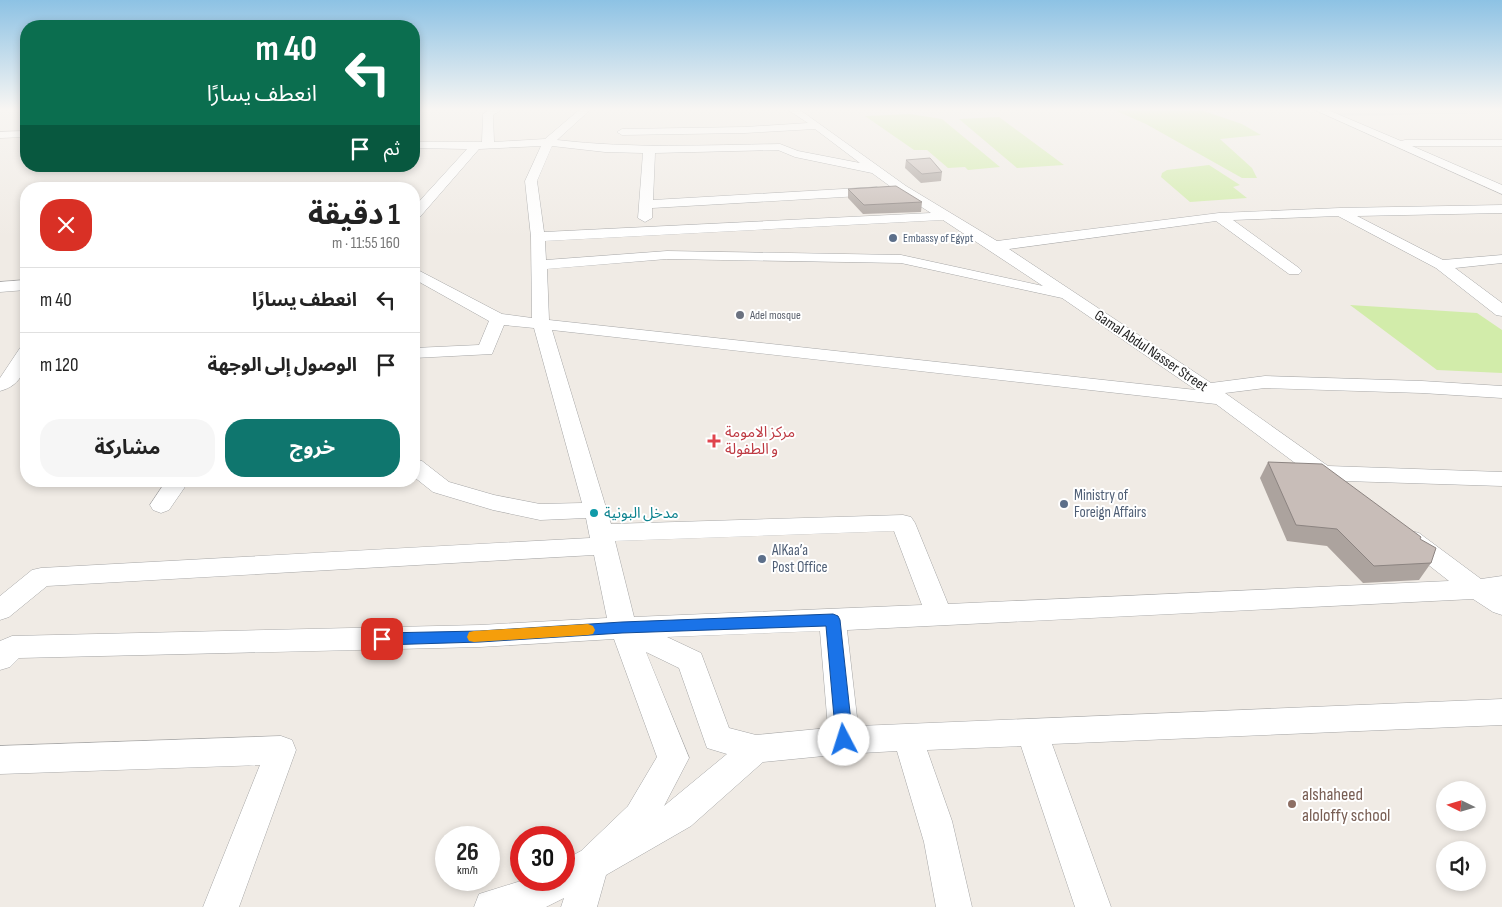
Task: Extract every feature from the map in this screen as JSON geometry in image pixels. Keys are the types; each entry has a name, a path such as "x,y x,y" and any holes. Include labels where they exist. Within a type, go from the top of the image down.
{"street":[{"path":"420,209 476,152"},
{"path":"543,152 531,181 538,237 541,323 600,530 622,628 673,758 640,817 575,872"},
{"path":"644,231 649,152"},
{"path":"794,152 804,156 877,170"},
{"name":"Gamal Abdul Nasser Street","path":"853,152 902,189 996,246 1215,394 1346,490"},
{"path":"1418,152 1502,190"},
{"path":"646,204 902,189"},
{"path":"996,246 1219,217 1340,212 1502,209"},
{"path":"1340,212 1441,265 1502,311"},
{"path":"538,237 944,216"},
{"path":"1219,217 1294,271"},
{"path":"539,265 667,256 901,259 1071,297"},
{"path":"1441,265 1502,259"},
{"path":"420,277 498,319 1215,394 1265,382 1422,386 1502,392"},
{"path":"0,287 20,285"},
{"path":"420,353 486,350 498,319"},
{"path":"0,385 8,381 20,362"},
{"path":"420,471 441,487 493,502 540,512 600,530"},
{"path":"1323,473 1502,480"},
{"path":"161,506 174,487"},
{"path":"0,610 41,577 600,530 903,523 939,615"},
{"path":"1400,531 1490,587 1502,604"},
{"path":"0,659 12,648 480,636 1490,587"},
{"path":"833,620 844,740"},
{"path":"622,628 691,662 718,738 756,749 844,740 1502,712"},
{"path":"1032,732 1094,907"},
{"path":"907,738 928,791 948,867 954,907"},
{"path":"575,873 679,815 756,749"},
{"path":"0,760 281,750 221,907"},
{"path":"575,889 579,907"},
{"path":"492,907 522,900 540,891"}],"green space":[{"path":"930,152 982,152 1000,167 968,170 965,167 948,168"},
{"path":"998,152 1047,152 1064,165 1017,168"},
{"path":"1196,152 1235,152 1252,168 1257,178 1242,178"},
{"path":"1209,165 1240,185 1233,187 1247,198 1190,202 1161,177 1162,173 1167,170"},
{"path":"1350,305 1477,313 1502,330 1502,373 1437,370"}],"building":[{"path":"930,158 942,172 922,174 906,160"},
{"path":"896,186 922,202 864,205 848,189"},
{"path":"1268,462 1322,464 1421,537 1420,539 1436,548 1431,563 1374,566 1337,529 1296,525"}],"slow traffic":[{"path":"474,637 588,630"}],"place":[{"name":"Embassy of Egypt","path":"893,238"},
{"name":"Adel mosque","path":"740,315"},
{"name":"مركز الامومة و الطفولة","path":"714,441"},
{"name":"Ministry of Foreign Affairs","path":"1064,504"},
{"name":"مدخل البونية","path":"594,513"},
{"name":"AlKaa’a Post Office","path":"762,559"},
{"name":"alshaheed aloloffy school","path":"1292,804"}],"route":[{"path":"382,639 833,620 844,740"}]}
